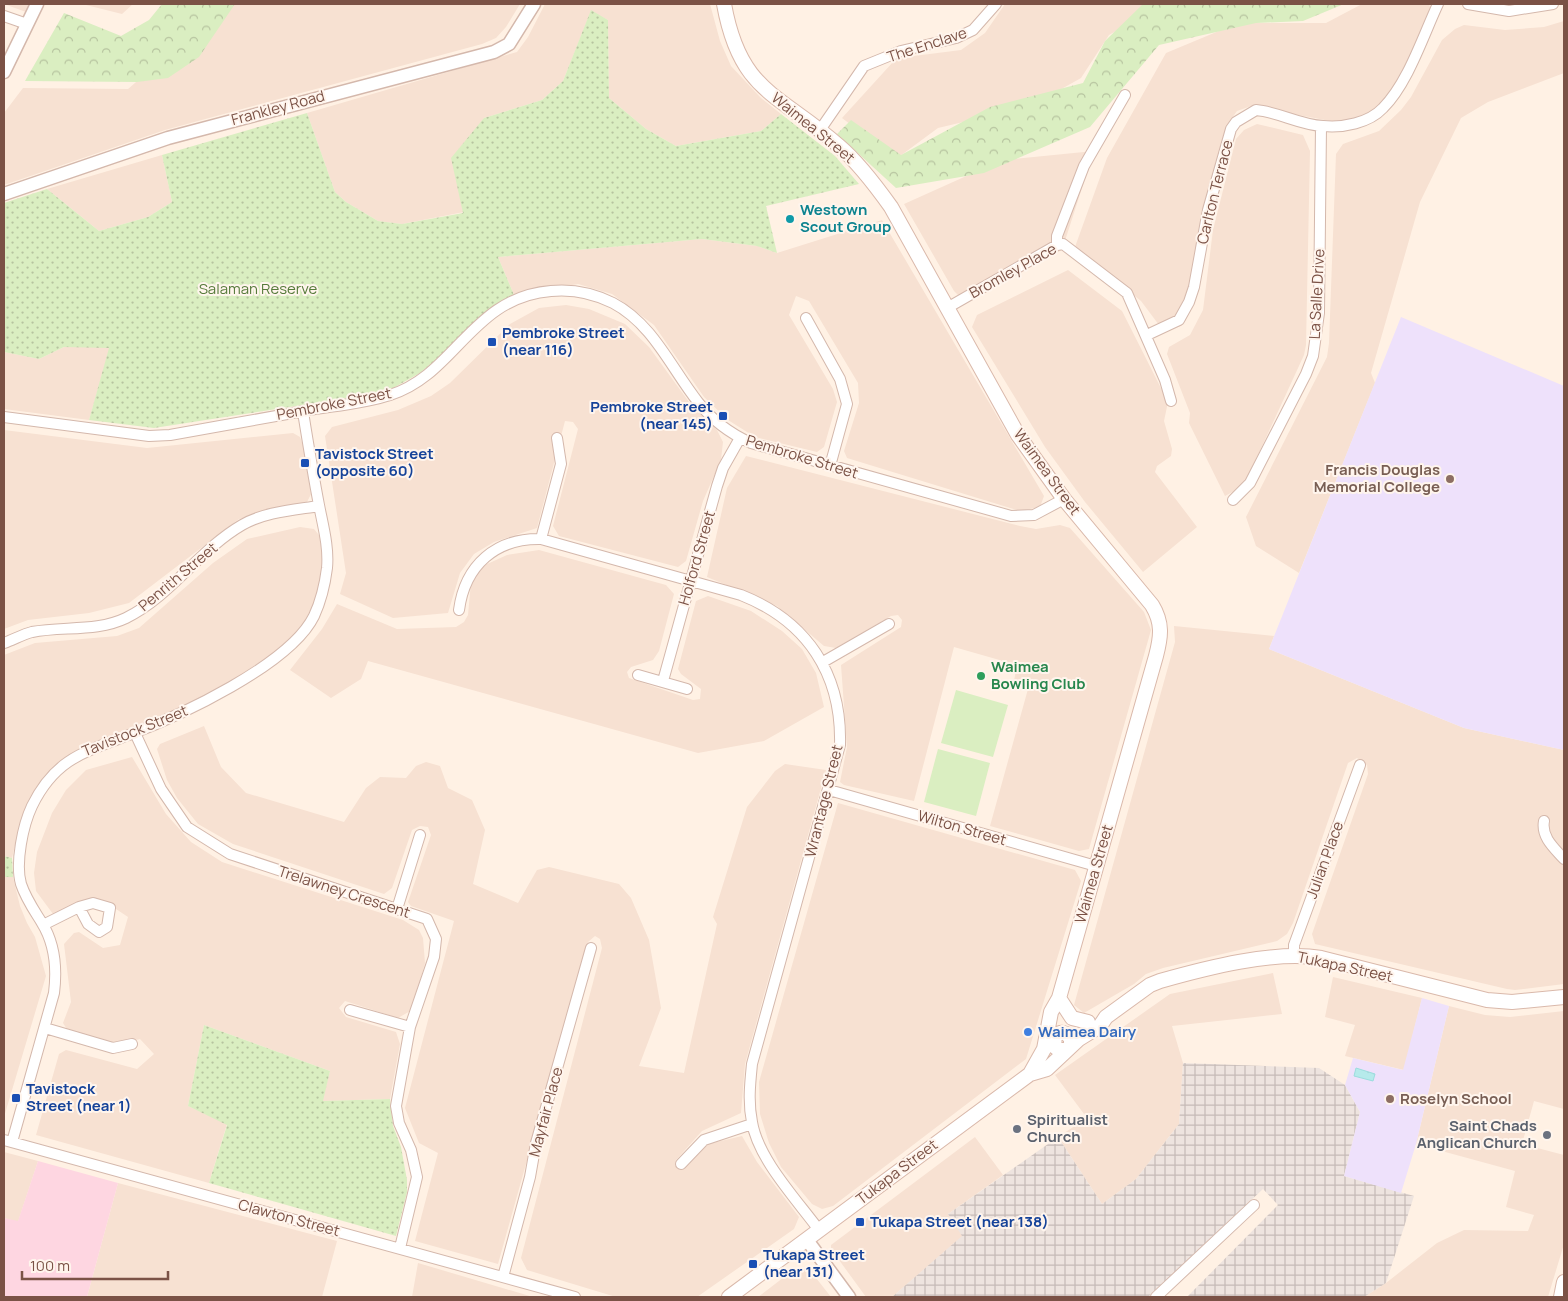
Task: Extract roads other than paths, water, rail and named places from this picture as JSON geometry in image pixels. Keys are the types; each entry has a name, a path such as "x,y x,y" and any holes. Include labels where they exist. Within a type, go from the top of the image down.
{"main road":[{"name":"Waimea Street","path":"724,4 734,45 756,81 840,147 878,188 1018,436 1064,499 1152,605 1160,623 1161,632 1156,656 1059,998 1058,1040"},
{"name":"Tukapa Street","path":"1058,1040 1100,1026 1106,1017 1150,985 1160,980 1264,958 1294,955 1321,958 1487,1000 1512,1002 1564,996"},
{"path":"1059,998 1072,1018 1088,1022"},
{"name":"Tukapa Street","path":"729,1297 1030,1074 1047,1069 1058,1040 1088,1022 1106,1017"},
{"path":"1030,1074 1058,1040"},
{"path":"1561,1297 1564,1282"}],"street":[{"path":"4,72 37,4"},
{"name":"Frankley Road","path":"4,194 168,138 494,52 509,44 519,32 534,4"},
{"name":"The Enclave","path":"820,130 864,66 901,51 956,38 973,30 996,4"},
{"name":"Carlton Terrace","path":"1147,336 1179,320 1189,302 1194,287 1208,210 1231,129 1236,122 1256,110 1321,126 1341,127 1357,122 1382,109 1401,83 1438,4"},
{"path":"1468,4 1509,11 1553,4"},
{"path":"4,16 27,24"},
{"path":"1057,245 1057,236 1084,166 1125,95"},
{"name":"La Salle Drive","path":"1233,500 1250,483 1306,374 1313,356 1319,313 1321,126"},
{"name":"Bromley Place","path":"947,308 1057,245 1063,244 1070,247 1127,293 1165,380 1171,402"},
{"name":"Pembroke Street","path":"4,417 149,436 303,412 391,395 409,387 424,377 490,313 509,301 526,295 563,290 596,296 627,312 652,336 699,404 713,418 740,438 830,466 1011,516 1034,515 1064,499"},
{"path":"806,318 840,379 848,404 830,466"},
{"name":"Tavistock Street","path":"8,1141 45,1028 56,975 53,952 43,925 29,904 20,882 18,865 32,808 44,786 57,770 77,755 136,733 190,710 217,696 282,652 299,636 314,617 322,595 327,567 326,543 303,412"},
{"path":"541,539 561,464 557,438"},
{"name":"Holford Street","path":"663,681 724,468 740,438"},
{"name":"Penrith Street","path":"4,644 30,633 102,625 125,618 145,607 211,548 242,524 267,516 319,506"},
{"name":"Wrantage Street","path":"459,610 467,578 485,557 507,543 541,539 741,595 774,611 801,633 823,662 836,700 840,745 752,1064 749,1094 752,1124 763,1154 819,1230"},
{"path":"823,662 889,624"},
{"path":"638,675 687,689"},
{"name":"Trelawney Crescent","path":"136,733 161,789 187,827 230,854 427,919 436,939 434,957 410,1027 396,1106 399,1123 411,1150 417,1177 400,1248"},
{"name":"Julian Place","path":"1294,955 1294,945 1360,765"},
{"name":"Wilton Street","path":"829,790 1096,866"},
{"path":"1544,821 1543,828 1546,837 1564,859"},
{"path":"397,909 420,835"},
{"path":"43,925 80,907"},
{"name":"Mayfair Place","path":"503,1277 530,1177 536,1143 591,948"},
{"path":"350,1010 410,1027"},
{"path":"45,1028 113,1048 132,1044"},
{"path":"681,1164 704,1140 752,1124"},
{"name":"Clawton Street","path":"8,1141 575,1297"},
{"path":"1156,1297 1254,1205"},
{"path":"807,1240 849,1297"}],"water":[{"path":"1356,1068 1375,1074 1373,1081 1354,1076"}],"place":[{"name":"Westown Scout Group","path":"790,219"},
{"name":"Pembroke Street (near 116)","path":"492,342"},
{"name":"Pembroke Street (near 145)","path":"723,416"},
{"name":"Tavistock Street (opposite 60)","path":"305,463"},
{"name":"Francis Douglas Memorial College","path":"1450,479"},
{"name":"Waimea Bowling Club","path":"981,676"},
{"name":"Waimea Dairy","path":"1028,1032"},
{"name":"Tavistock Street (near 1)","path":"16,1098"},
{"name":"Roselyn School","path":"1390,1099"},
{"name":"Spiritualist Church","path":"1017,1129"},
{"name":"Saint Chads Anglican Church","path":"1547,1135"},
{"name":"Tukapa Street (near 138)","path":"860,1222"},
{"name":"Tukapa Street (near 131)","path":"753,1264"}],"park label":[{"name":"Salaman Reserve","path":"258,289"}]}
